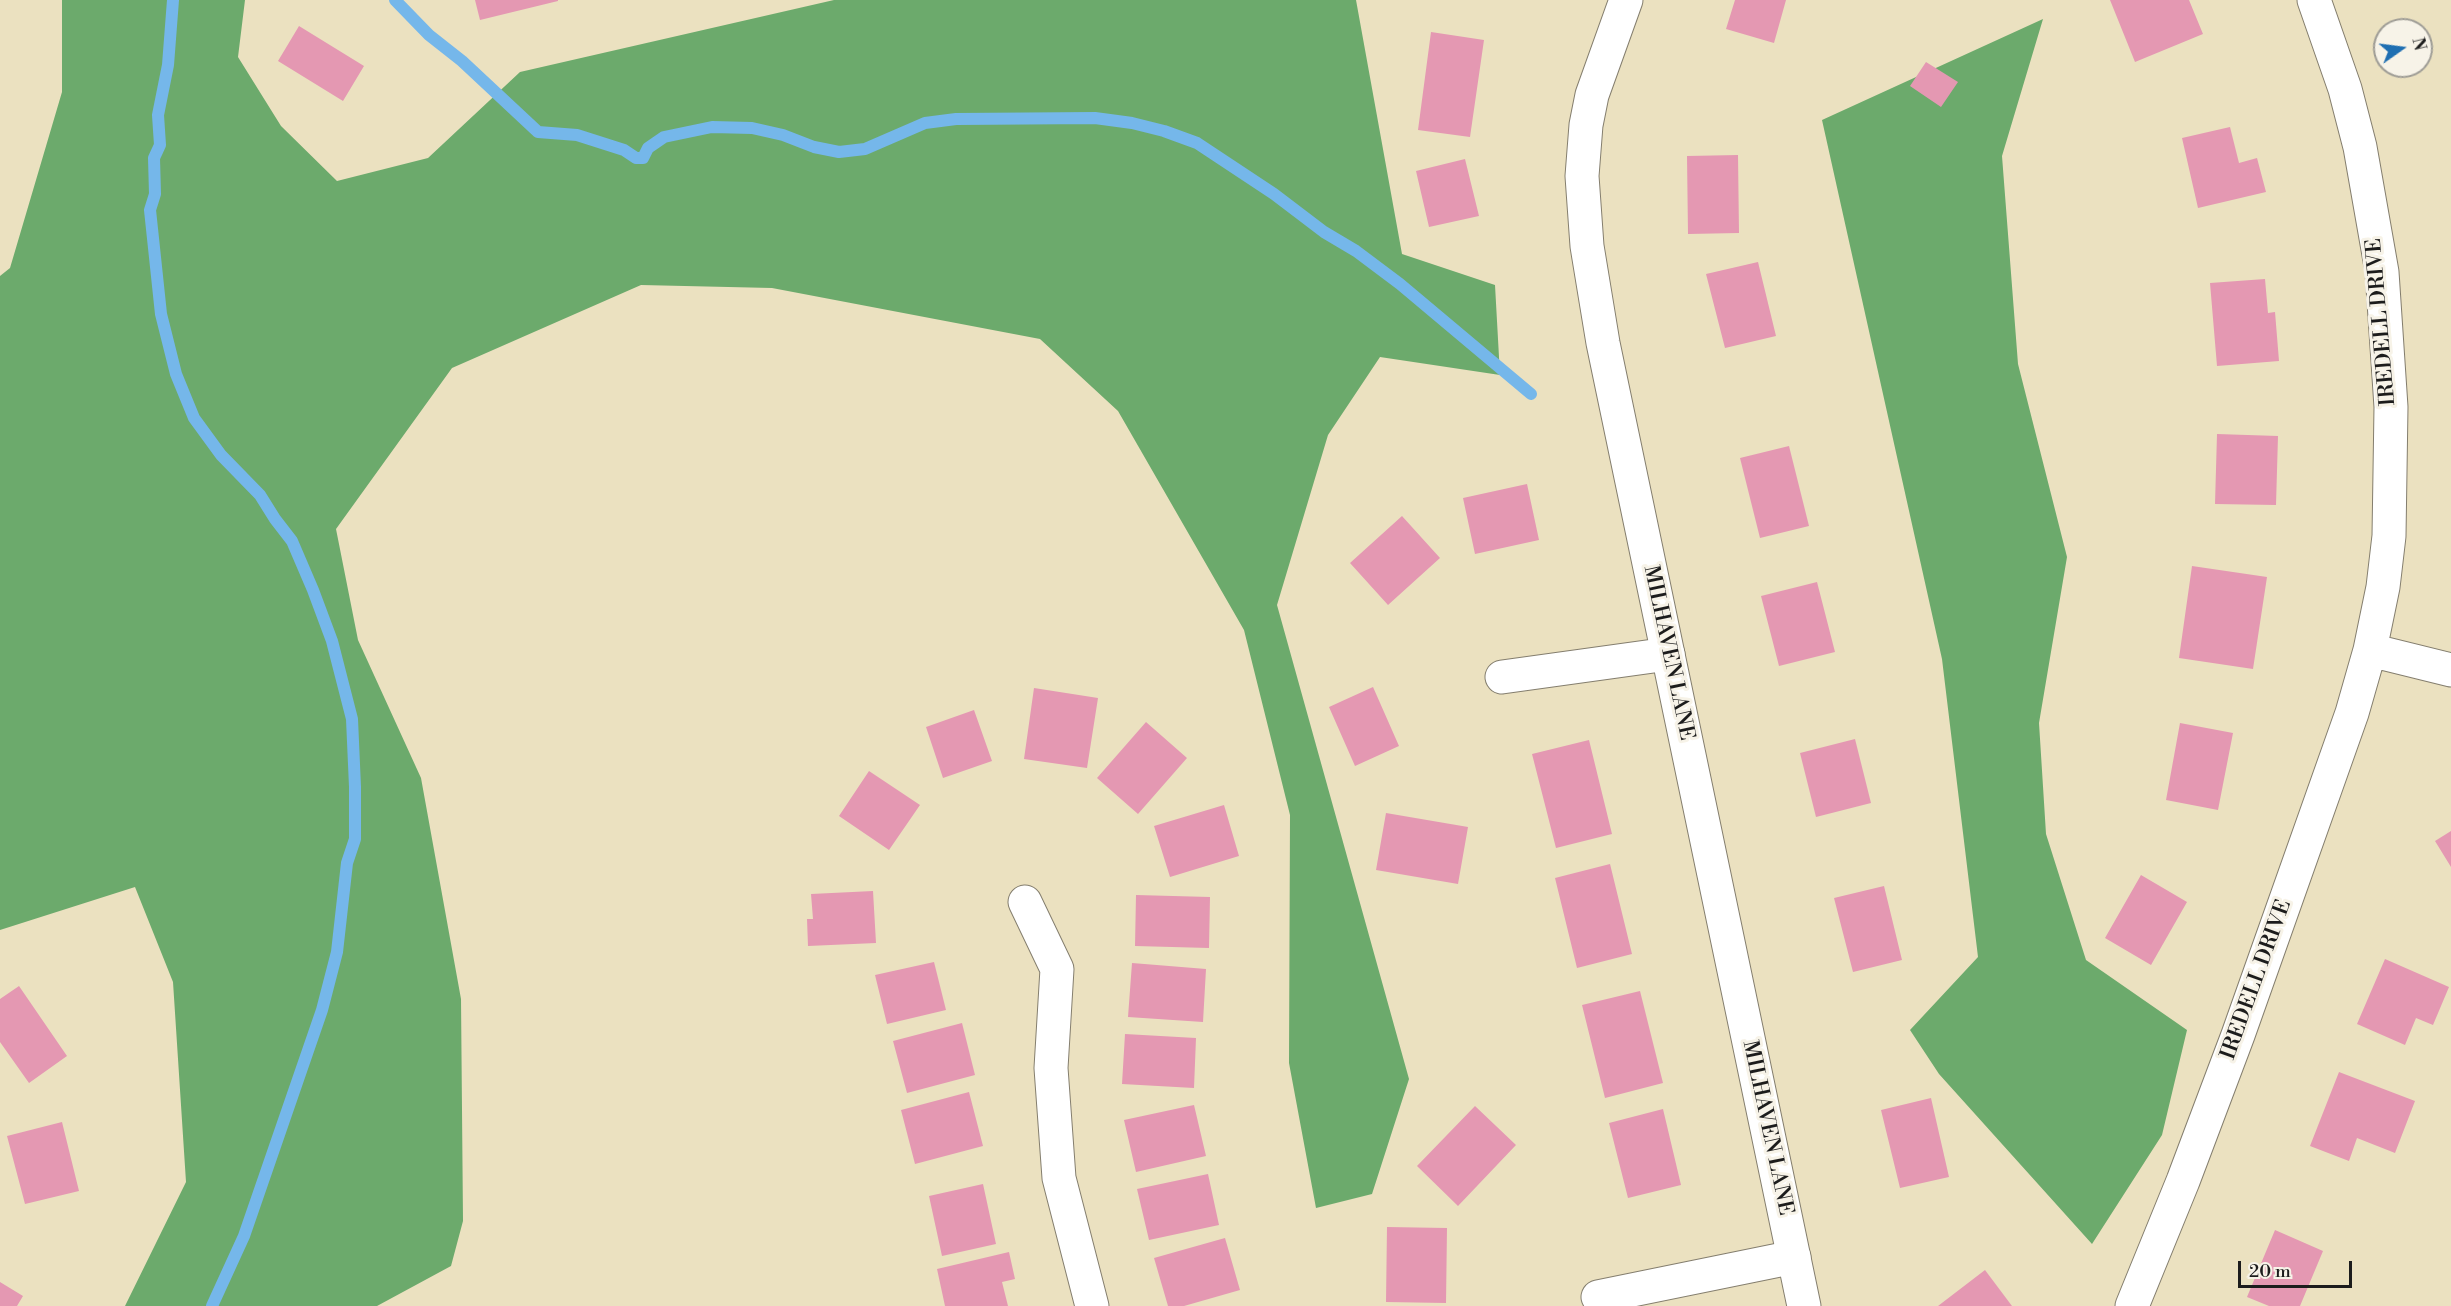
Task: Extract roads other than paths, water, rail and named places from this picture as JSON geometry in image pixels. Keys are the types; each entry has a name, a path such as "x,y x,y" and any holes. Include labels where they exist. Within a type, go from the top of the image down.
{"street":[{"name":"MILHAVEN LANE","path":"1626,0 1592,95 1586,125 1583,188 1587,246 1603,343 1804,1306"},
{"name":"IREDELL DRIVE","path":"2132,1306 2183,1181 2238,1035 2352,713 2370,650 2383,587 2389,536 2391,407 2382,272 2360,147 2345,89 2314,0"},
{"path":"2370,650 2451,670"},
{"path":"1502,677 1668,654"},
{"path":"1026,902 1056,969 1051,1068 1059,1178 1092,1306"},
{"path":"1598,1297 1794,1257"}],"waterway":[{"path":"173,0 168,65 158,115 160,145 154,158 155,194 150,210 161,314 176,374 194,418 221,455 260,495 292,541 313,590 332,641 352,719 355,787 355,839 347,863 337,952 322,1010 244,1236 212,1306"},
{"path":"395,0 429,35 462,61 538,132 577,135 624,150 636,158 643,158 648,148 664,137 712,127 752,128 783,135 814,147 839,152 865,149 925,123 956,119 1095,118 1132,123 1164,131 1197,143 1274,194 1324,232 1356,251 1400,284 1531,394"}]}
